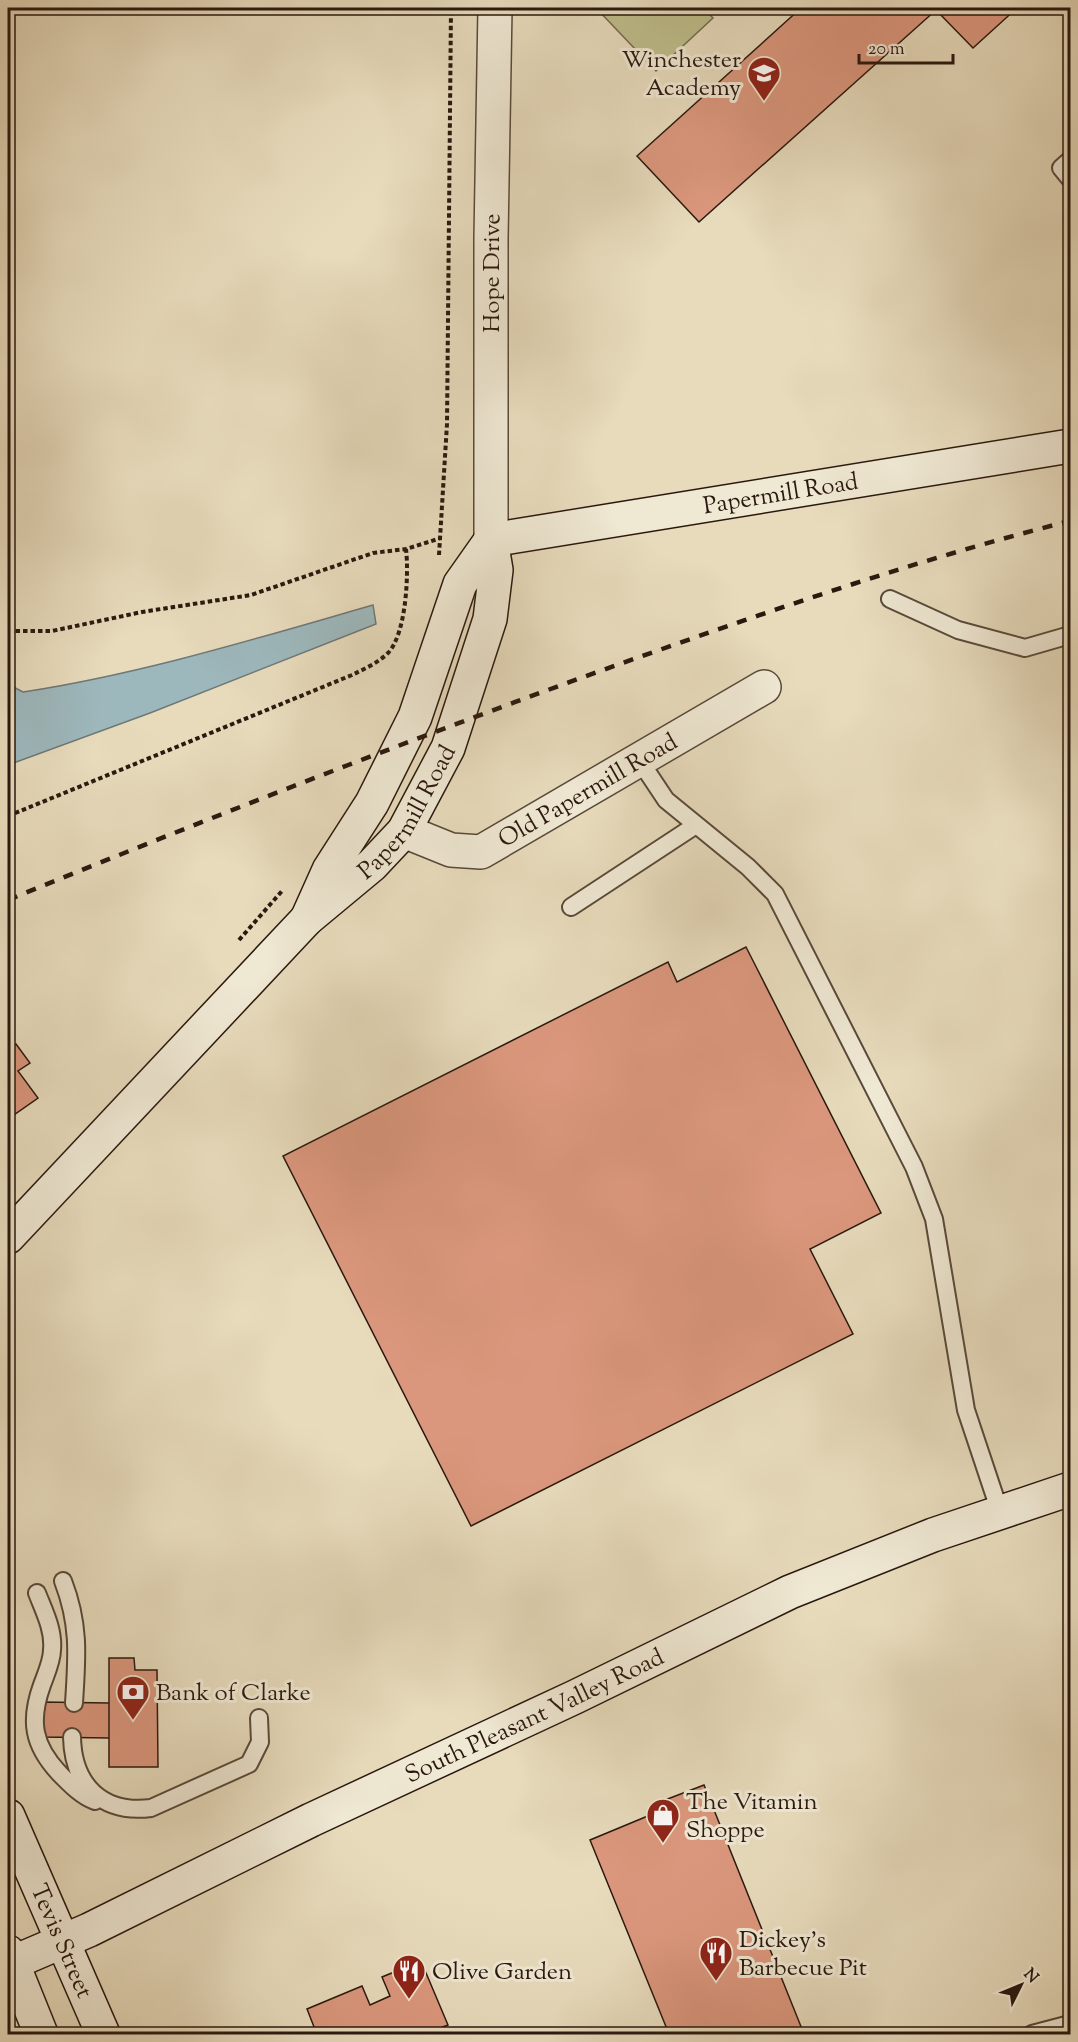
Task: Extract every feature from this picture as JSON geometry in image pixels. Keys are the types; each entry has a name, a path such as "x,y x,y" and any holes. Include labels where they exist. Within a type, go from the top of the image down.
{"main road":[{"name":"Hope Drive","path":"491,540 491,250 495,8"},
{"name":"Papermill Road","path":"307,919 334,862 372,803 415,717 460,584 491,540 1071,447"},
{"name":"Papermill Road","path":"8,1237 307,919 372,865 404,831 448,748 490,619 496,570 491,540"},
{"name":"Old Papermill Road","path":"404,831 451,850 482,852 764,687"},
{"name":"South Pleasant Valley Road","path":"9,1960 63,1942 311,1820 575,1697 790,1592 876,1556 1071,1489"},
{"name":"Tevis Street","path":"8,1816 103,2034"},
{"path":"9,1960 41,2034"}],"lane":[{"path":"1071,160 1061,168 1071,179"},
{"path":"891,599 958,630 1025,648 1071,634"},
{"path":"640,761 666,800 748,867 776,894 914,1167 934,1219 966,1410 1000,1512"},
{"path":"571,907 696,825"},
{"path":"63,1581 74,1607 77,1626 74,1703"},
{"path":"37,1593 48,1621 52,1652 37,1698 34,1719 35,1738 54,1767 73,1787 90,1799 124,1809 151,1808 249,1764 260,1742 259,1718"},
{"path":"72,1737 72,1758 80,1773 98,1797 114,1806"},
{"path":"1032,2034 1071,2024"}],"path":[{"path":"439,559 447,412 451,8"},
{"path":"8,631 52,631 142,612 251,595 373,553 406,549 441,538"},
{"path":"8,816 352,675 376,662 388,653 397,633 409,578 406,549"},
{"path":"236,943 287,885"}],"shaded area":[{"path":"596,8 703,8 713,18 656,71"}],"water":[{"path":"373,605 376,624 150,713 8,765 8,684 23,692 111,675 199,654"}],"building":[{"name":"Winchester Academy","path":"801,8 1017,8 973,48 936,10 699,222 637,156"},
{"path":"746,947 881,1213 810,1249 853,1334 471,1526 283,1156 668,962 677,982"},
{"path":"16,1044 30,1063 18,1071 38,1098 8,1119 8,1050"},
{"name":"Bank of Clarke","path":"109,1658 134,1658 135,1670 157,1670 158,1767 109,1767"},
{"path":"41,1702 109,1703 109,1738 41,1737"},
{"path":"704,1785 804,2034 669,2034 590,1840 655,1813 652,1805"},
{"name":"Olive Garden","path":"421,1961 448,2025 435,2030 437,2034 310,2034 316,2032 307,2009 362,1986 370,2005 390,1996 382,1977"}],"railway":[{"path":"8,900 303,782 600,671 892,572 1070,521"}],"place":[{"name":"Winchester Academy","path":"764,102"},
{"name":"Bank of Clarke","path":"133,1721"},
{"name":"The Vitamin Shoppe","path":"663,1844"},
{"name":"Dickey's Barbecue Pit","path":"716,1982"},
{"name":"Olive Garden","path":"409,2000"}]}
